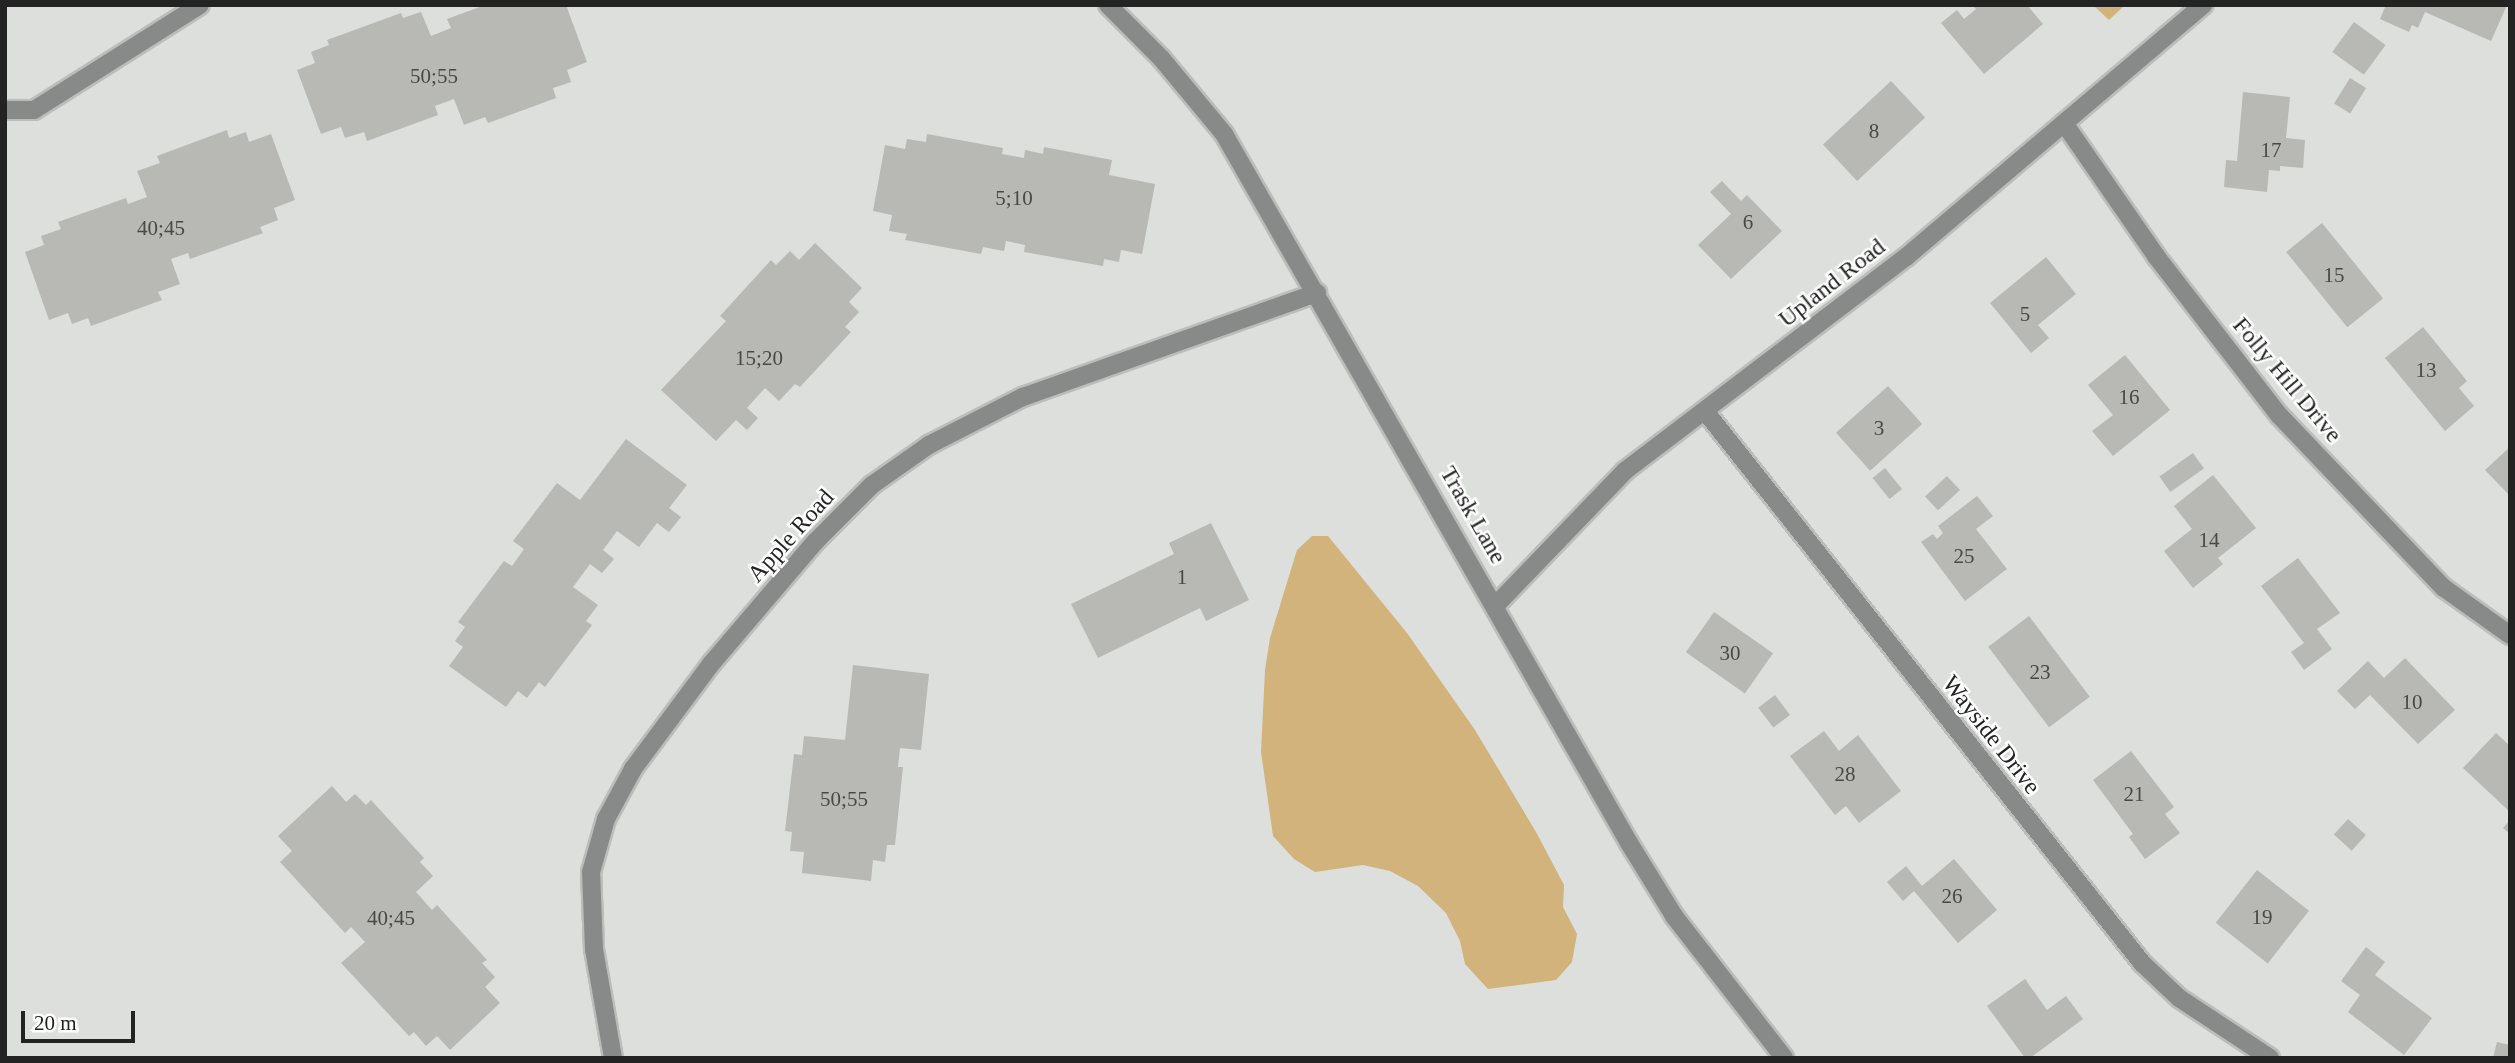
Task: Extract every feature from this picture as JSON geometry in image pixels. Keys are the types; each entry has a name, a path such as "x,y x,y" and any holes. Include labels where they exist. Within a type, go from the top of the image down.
{"street":[{"path":"5,110 34,110 200,5"},
{"name":"Trask Lane","path":"1108,5 1161,58 1224,134 1674,916 1784,1058"},
{"name":"Upland Road","path":"1496,605 1625,471 1906,257 2203,5"},
{"name":"Folly Hill Drive","path":"2064,123 2156,256 2279,415 2444,588 2510,635"},
{"name":"Apple Road","path":"613,1058 594,949 591,872 606,819 633,769 711,664 815,542 872,485 929,445 1023,397 1317,293"},
{"name":"Wayside Drive","path":"1705,411 2142,963 2179,998 2270,1058"}],"shaded area":[{"path":"2093,5 2125,5 2109,20"},
{"path":"1312,536 1328,536 1407,633 1475,730 1536,832 1564,885 1563,907 1577,934 1572,962 1556,980 1488,989 1465,964 1460,941 1446,913 1418,886 1390,871 1363,865 1315,872 1294,859 1273,836 1261,752 1265,670 1270,638 1297,550"}],"building":[{"path":"485,5 566,5 587,62 567,70 571,82 553,88 556,98 488,123 485,117 464,125 454,99 435,106 438,115 367,141 364,132 345,138 341,127 321,134 297,70 315,63 311,52 329,45 327,40 401,13 403,18 421,12 431,36 451,28 447,19"},
{"path":"1972,5 2027,5 2043,24 1984,74 1941,23 1957,10 1964,19 1976,9"},
{"path":"2386,5 2507,5 2491,41 2425,12 2418,28 2412,25 2409,32 2380,19"},
{"path":"2354,22 2386,45 2364,75 2332,52"},
{"path":"2350,78 2366,88 2350,114 2334,103"},
{"path":"1891,81 1925,118 1857,181 1823,144"},
{"path":"2243,92 2290,97 2286,138 2305,140 2303,168 2280,166 2280,171 2269,170 2267,192 2224,187 2226,160 2237,161"},
{"path":"227,130 229,138 246,132 249,142 271,134 295,200 274,208 278,220 260,227 263,233 190,259 188,253 171,259 180,284 158,292 162,300 91,326 88,318 72,324 68,313 49,320 25,252 44,245 41,236 61,229 58,222 126,198 128,204 147,197 137,171 160,163 157,156"},
{"path":"927,134 1003,148 1002,154 1024,158 1025,150 1043,154 1044,147 1112,160 1109,175 1155,184 1142,254 1121,250 1119,262 1104,259 1103,266 1024,252 1025,245 1006,241 1004,251 983,247 981,254 905,240 907,234 889,231 892,215 873,211 885,145 905,149 907,139 926,142"},
{"path":"1722,181 1741,201 1747,195 1782,231 1731,279 1698,245 1731,214 1710,192"},
{"path":"2322,223 2383,298 2347,327 2286,252"},
{"path":"815,243 862,288 849,302 859,312 845,327 851,332 800,387 795,384 779,401 765,388 747,408 758,418 747,430 736,420 716,441 661,390 726,321 720,316 771,260 776,265 790,251 799,260"},
{"path":"2046,257 2076,294 2038,325 2049,338 2031,353 1990,303"},
{"path":"2423,327 2467,381 2459,388 2474,406 2445,431 2385,358"},
{"path":"2125,355 2170,410 2113,456 2092,431 2113,415 2088,385"},
{"path":"1888,386 1922,424 1870,471 1836,433"},
{"path":"626,439 687,485 669,508 681,517 669,532 657,523 639,547 617,531 603,550 614,559 602,573 590,564 573,587 598,605 586,621 592,625 545,687 539,682 527,698 518,691 506,707 449,666 463,647 455,641 465,627 458,622 504,561 512,566 524,549 513,541 557,483 580,500"},
{"path":"2510,447 2510,496 2485,470"},
{"path":"2193,453 2204,469 2170,492 2159,477"},
{"path":"1885,468 1902,489 1890,499 1873,478"},
{"path":"2213,475 2256,528 2218,558 2223,564 2193,588 2164,551 2192,529 2174,506"},
{"path":"1947,476 1960,490 1938,510 1925,496"},
{"path":"1977,496 1993,516 1976,529 2007,569 1965,601 1921,542 1933,534 1937,539 1943,533 1938,526"},
{"path":"1211,523 1249,600 1206,621 1200,608 1098,658 1071,604 1174,554 1169,543"},
{"path":"2298,558 2340,613 2317,629 2332,649 2304,670 2291,652 2304,643 2261,586"},
{"path":"1714,612 1773,653 1745,693 1686,652"},
{"path":"2029,616 2090,697 2049,727 1988,647"},
{"path":"2405,658 2455,710 2418,744 2370,695 2355,709 2337,691 2368,661 2384,678"},
{"path":"853,665 929,674 921,750 900,748 898,767 903,767 895,845 887,845 885,862 873,860 871,881 802,873 804,852 790,851 792,832 785,831 794,754 802,755 804,736 845,740"},
{"path":"1775,695 1790,715 1773,728 1758,708"},
{"path":"1824,731 1839,751 1858,735 1901,791 1859,823 1846,806 1835,815 1790,756"},
{"path":"2496,733 2510,746 2510,812 2463,768"},
{"path":"2131,751 2174,807 2165,814 2180,833 2145,859 2129,837 2133,834 2093,780"},
{"path":"332,786 346,802 355,794 366,805 371,800 424,858 420,862 433,876 416,892 432,910 437,905 487,960 482,963 495,977 485,987 500,1003 450,1050 437,1036 426,1046 414,1032 409,1036 341,963 365,942 351,927 345,933 280,862 292,851 278,836"},
{"path":"2348,819 2366,835 2352,851 2334,835"},
{"path":"2510,820 2510,834 2503,828"},
{"path":"1954,859 1997,910 1958,943 1914,891 1903,901 1887,882 1906,866 1922,886"},
{"path":"2257,870 2309,911 2268,963 2216,923"},
{"path":"2366,947 2385,962 2375,975 2432,1018 2404,1055 2348,1012 2360,995 2341,981"},
{"path":"2025,979 2047,1010 2066,996 2083,1019 2030,1058 2025,1058 1987,1006"},
{"path":"2497,1042 2510,1045 2510,1058 2493,1058"}]}
